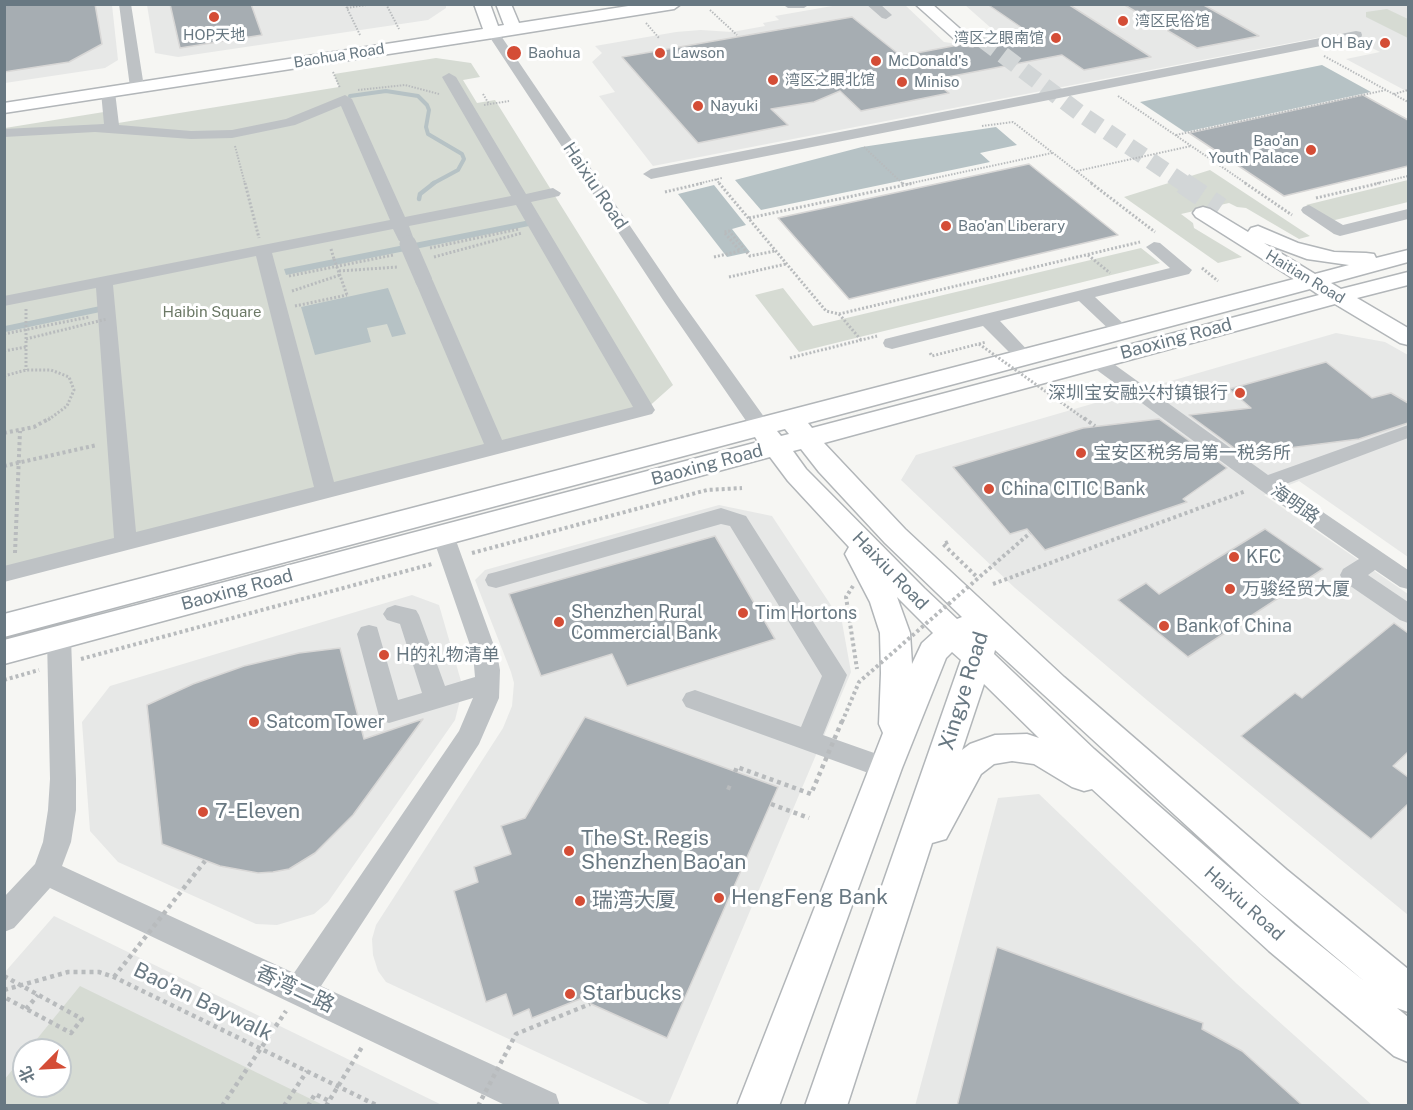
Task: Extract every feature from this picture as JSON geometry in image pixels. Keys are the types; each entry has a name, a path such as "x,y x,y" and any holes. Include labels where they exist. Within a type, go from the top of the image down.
{"main road":[{"name":"Haixiu Road","path":"482,4 491,29"},
{"path":"503,4 512,26"},
{"name":"Baohua Road","path":"512,26 624,4"},
{"name":"Baohua Road","path":"4,100 136,83 491,29 674,4"},
{"path":"922,4 974,41 941,4"},
{"name":"Baohua Road","path":"4,108 108,92 136,83"},
{"name":"Haitian Road","path":"1211,211 1407,331"},
{"path":"1249,235 1334,258 1407,264"},
{"path":"1239,300 1259,288 1266,279 1267,273 1249,235"},
{"name":"Baoxing Road","path":"4,626 783,433 1097,361 1262,316 1334,286 1407,264"},
{"name":"Baoxing Road","path":"4,652 59,651 447,547 783,433 1024,356 1239,300 1334,286"},
{"path":"1262,316 1310,314 1340,316 1407,331"},
{"name":"Haixiu Road","path":"783,433 797,475 976,657 1082,759 1282,938 1408,1042"},
{"name":"Haixiu Road","path":"783,433 828,466 895,536 988,625 1170,792 1408,993"},
{"path":"835,513 876,584 895,633 897,673 890,756"},
{"name":"Xingye Road","path":"758,1106 890,756 933,651 952,633 968,627 988,625 826,1106"},
{"path":"907,867 938,823 969,764 982,754 996,749 1020,747 1045,754 1150,820"}],"street":[{"path":"125,4 136,83"},
{"path":"788,4 804,4"},
{"path":"872,4 886,15"},
{"name":"Haixiu Road","path":"491,29 665,290 783,433"},
{"path":"651,174 1356,35"},
{"path":"10,573 645,410 449,77"},
{"path":"108,92 112,129"},
{"path":"4,133 45,129 112,129 191,135 232,134 290,122 345,99 496,449"},
{"path":"4,301 553,193"},
{"path":"1308,209 1340,231 1408,214"},
{"path":"892,343 1183,270 1155,241"},
{"path":"263,250 326,492"},
{"path":"104,281 126,544"},
{"path":"1082,295 1121,331"},
{"path":"987,319 1024,356"},
{"name":"海明路","path":"1097,361 1266,484 1346,550 1375,559 1408,581"},
{"path":"1266,484 1408,431"},
{"path":"496,580 721,516 738,521 835,675 808,740"},
{"path":"300,991 470,736 486,698 488,682 484,654 447,547"},
{"path":"1375,559 1351,574 1408,614"},
{"path":"395,614 408,616 411,621 436,698"},
{"path":"369,634 389,713 488,682"},
{"path":"4,918 46,872 57,842 62,810 59,651"},
{"path":"695,700 808,740 890,756"},
{"name":"香湾二路","path":"46,872 544,1106"}],"path":[{"path":"360,34 346,6 372,4"},
{"path":"386,4 399,29"},
{"path":"710,10 737,35"},
{"path":"1305,45 1408,102"},
{"path":"332,69 345,99"},
{"path":"1102,85 1280,207 1308,209 1408,176"},
{"path":"1176,135 1386,90"},
{"path":"1393,94 1408,90"},
{"path":"483,94 489,104"},
{"path":"468,108 509,101"},
{"path":"1013,122 1077,171 1155,241"},
{"path":"232,134 263,250"},
{"path":"862,146 902,183"},
{"path":"1077,171 1192,146"},
{"path":"748,218 902,183 1053,153"},
{"path":"716,179 826,311 839,314 1087,254 1155,241"},
{"path":"1280,207 1292,204"},
{"path":"276,303 339,273 388,269 539,229"},
{"path":"714,257 740,251 724,232 729,231 750,256 775,251"},
{"path":"1087,254 1124,285"},
{"path":"276,303 347,294 334,258"},
{"path":"729,276 786,264"},
{"path":"839,314 861,340"},
{"path":"4,334 107,316"},
{"path":"26,339 107,316"},
{"path":"26,320 26,370"},
{"path":"931,355 979,344 1095,426"},
{"path":"4,351 26,348"},
{"path":"4,376 40,369 61,372 69,377 74,390 67,406 58,414 40,424 20,431 4,433"},
{"path":"10,573 20,431"},
{"path":"4,466 117,440"},
{"path":"993,584 1266,484"},
{"path":"4,680 59,651 447,547 706,490 742,488"},
{"path":"735,772 737,767 811,794 858,682 1030,533"},
{"path":"948,542 943,544 978,578"},
{"path":"854,585 846,597 858,682"},
{"path":"771,804 809,818"},
{"path":"114,977 205,861"},
{"name":"Bao'an Baywalk","path":"4,990 76,972 99,972 114,977 378,1106"},
{"path":"4,976 37,997 50,1001 82,1019 71,1033 4,997"},
{"path":"222,1106 300,991"},
{"path":"26,1009 37,997"},
{"path":"478,1106 516,1034 591,1004"},
{"path":"308,1106 315,1094 328,1103 375,1026"},
{"path":"284,1106 307,1071"}],"shaded area":[{"path":"446,4 446,8 428,20 178,57 155,53 147,5"},
{"path":"5,5 112,5 118,60 105,68 5,83"},
{"path":"838,5 905,5 944,42 958,44 1000,36 965,5 1408,5 1408,92 1346,59 1380,52 1342,33 653,166 599,96 615,92 592,62 602,53 595,46 676,32 701,30 732,32 765,26 763,23 779,20 775,16"},
{"path":"1322,65 1371,92 1185,132 1140,102"},
{"path":"996,127 1017,145 980,153 990,162 761,210 735,180 862,147"},
{"path":"714,185 746,225 732,229 750,252 727,257 678,194"},
{"path":"530,220 534,225 286,275 284,269"},
{"path":"388,288 406,334 392,337 387,324 367,328 371,342 315,355 301,307"},
{"path":"105,305 105,311 5,332 5,326"},
{"path":"1336,333 1385,342 1408,355 1408,557 1299,481 1264,495 1408,594 1408,915 1015,588 901,480 916,455"},
{"path":"719,505 772,516 842,622 851,672 668,1105 651,1105 386,982 378,971 373,955 372,939 376,925 503,728 512,706 514,683 511,672 475,580 485,570"},
{"path":"412,595 439,605 463,688 455,720 328,902 314,914 277,925 256,924 118,862 90,831 82,722 110,686"},
{"path":"1039,794 1237,984 1372,1105 915,1106 998,798"},
{"path":"54,916 442,1105 5,1106 5,972"}],"green space":[{"path":"1387,9 1408,19 1408,38 1366,17 1366,12"},
{"name":"Haibin Square","path":"436,58 471,63 480,77 463,80 477,103 495,100 673,385 645,410 5,574 5,128 110,111 112,124 339,87 334,74"},
{"path":"1210,170 1310,236 1299,239 1246,208 1229,203 1181,214 1193,223 1194,228 1242,257 1218,263 1124,197"},
{"path":"1408,180 1408,202 1331,221 1306,205"},
{"path":"1141,248 1160,263 799,352 755,295 783,288 813,326"},
{"path":"80,986 323,1105 5,1105 5,1079 12,1070 12,1098 72,1098 72,1038 38,1038"}],"building":[{"path":"4,4 95,4 102,44 69,62 4,72"},
{"name":"HOP天地","path":"170,4 251,4 262,35 180,48"},
{"name":"湾区之眼北馆","path":"987,4 1068,4 1151,57 1084,70 1062,55 932,80 949,93 861,111 840,91 814,102 771,109 788,125 698,143 622,57 852,17 901,56 958,45 973,47 977,42 1028,32"},
{"path":"1123,4 1202,4 1259,36 1197,48"},
{"name":"Bao'an Youth Palace","path":"1363,95 1408,120 1408,166 1284,196 1189,133"},
{"name":"Bao'an Liberary","path":"1029,164 1118,235 849,299 778,218"},
{"path":"1326,362 1372,398 1391,393 1408,403 1408,423 1359,439 1250,453 1245,456 1189,415 1251,408 1229,389"},
{"path":"1159,419 1227,468 1183,499 1187,502 1045,550 1027,529 1010,534 953,467 1083,428"},
{"name":"万骏经贸大厦","path":"1265,529 1323,569 1188,657 1118,600 1146,583 1159,594"},
{"path":"715,536 775,639 627,686 612,654 541,676 509,594"},
{"path":"1394,623 1408,633 1408,752 1393,766 1408,777 1408,804 1371,839 1241,736 1295,693 1302,698"},
{"name":"Satcom Tower","path":"340,648 364,739 423,719 353,815 315,853 289,869 273,872 258,873 220,866 162,844 147,705 193,684 244,666 299,653"},
{"name":"瑞湾大厦","path":"585,717 778,787 667,1038 580,999 532,1018 529,1009 513,1016 506,994 486,1002 454,891 478,882 474,867 511,854 501,826 525,818"},
{"path":"997,947 1203,1023 1202,1029 1242,1051 1303,1106 957,1106"}],"waterway":[{"path":"350,96 386,91 418,96 427,105 429,110 426,127 428,134 462,154 464,159 458,170 432,184"},
{"path":"419,199 420,194 434,183"}],"tunnel":[{"path":"982,39 1081,114 1185,184"},
{"path":"1183,183 1220,208"}],"place":[{"name":"HOP天地","path":"214,17"},
{"name":"湾区民俗馆","path":"1123,21"},
{"name":"湾区之眼南馆","path":"1056,38"},
{"name":"OH Bay","path":"1385,43"},
{"name":"Baohua","path":"514,53"},
{"name":"Lawson","path":"660,53"},
{"name":"McDonald's","path":"876,61"},
{"name":"湾区之眼北馆","path":"773,80"},
{"name":"Miniso","path":"902,82"},
{"name":"Nayuki","path":"698,106"},
{"name":"Bao'an Youth Palace","path":"1311,150"},
{"name":"Bao'an Liberary","path":"946,226"},
{"name":"深圳宝安融兴村镇银行","path":"1240,393"},
{"name":"宝安区税务局第一税务所","path":"1081,453"},
{"name":"China CITIC Bank","path":"989,489"},
{"name":"KFC","path":"1234,557"},
{"name":"万骏经贸大厦","path":"1230,589"},
{"name":"Tim Hortons","path":"743,613"},
{"name":"Shenzhen Rural Commercial Bank","path":"559,622"},
{"name":"Bank of China","path":"1164,626"},
{"name":"H的礼物清单","path":"384,655"},
{"name":"Satcom Tower","path":"254,722"},
{"name":"7-Eleven","path":"203,812"},
{"name":"The St. Regis Shenzhen Bao'an","path":"569,851"},
{"name":"HengFeng Bank","path":"719,898"},
{"name":"瑞湾大厦","path":"580,901"},
{"name":"Starbucks","path":"570,994"}]}
